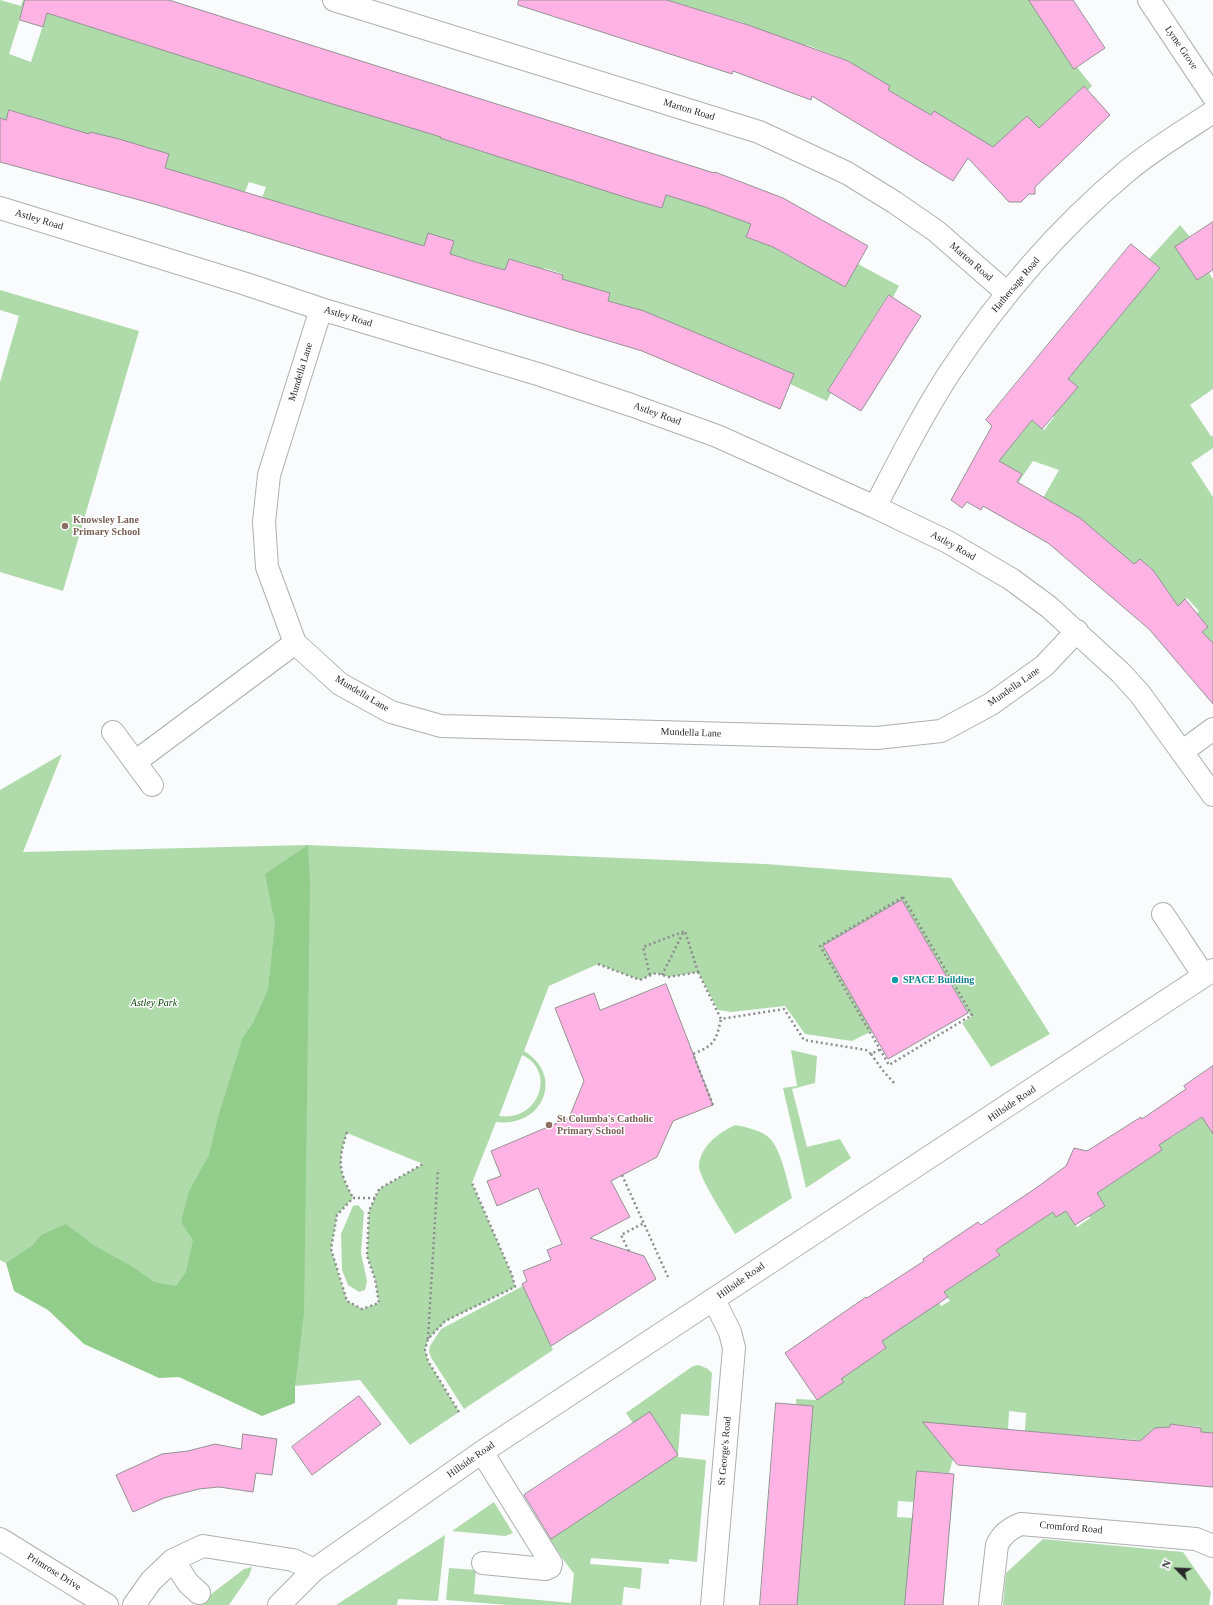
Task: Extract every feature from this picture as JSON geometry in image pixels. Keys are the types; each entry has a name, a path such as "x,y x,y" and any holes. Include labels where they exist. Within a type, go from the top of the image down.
{"street":[{"name":"Marton Road","path":"334,0 759,132 847,173 894,202 936,231 1007,293"},
{"name":"Lyme Grove","path":"1149,0 1213,96"},
{"name":"Hathersage Road","path":"875,507 930,403 1007,293 1075,218 1127,171 1213,112"},
{"name":"Astley Road","path":"0,208 246,284 321,309 541,375 631,405 717,436 875,507 948,542 1011,579 1049,607 1077,631 1121,673 1140,694 1183,751 1213,795"},
{"name":"Mundella Lane","path":"321,309 269,475 264,522 267,567 295,644 340,684 391,712 441,726 877,738 941,731 991,704 1044,666 1077,631"},
{"path":"135,762 295,644"},
{"path":"1183,751 1213,729"},
{"path":"113,732 152,785"},
{"path":"1163,914 1209,973"},
{"name":"Hillside Road","path":"279,1605 314,1570 482,1452 1209,973"},
{"name":"St George's Road","path":"712,1605 734,1348 730,1332 714,1300"},
{"path":"482,1452 550,1563 550,1567 545,1569 483,1563"},
{"name":"Cromford Road","path":"990,1605 997,1545 1000,1538 1006,1532 1021,1524 1196,1539 1213,1546"},
{"name":"Primrose Drive","path":"0,1539 99,1603"},
{"path":"134,1605 152,1581 173,1560 203,1546 293,1560 314,1570"},
{"path":"173,1560 188,1583 199,1593"}],"path":[{"path":"903,897 972,1015 889,1065 880,1049 820,946 903,897"},
{"path":"685,931 698,972 721,1019 717,1038 710,1047 693,1054 713,1104"},
{"path":"662,975 685,931"},
{"path":"650,975 642,947 685,931"},
{"path":"598,964 640,980 656,973 669,977 698,972"},
{"path":"721,1019 784,1009 804,1040 866,1050 896,1085"},
{"path":"871,1054 880,1049"},
{"path":"347,1132 341,1152 341,1172 353,1198"},
{"path":"375,1198 353,1198 337,1215 331,1249 347,1301 362,1309 378,1303 375,1279 367,1256 369,1211 375,1198 379,1189 424,1164"},
{"path":"438,1169 428,1340 425,1350 428,1361 459,1412"},
{"path":"622,1175 668,1277"},
{"path":"428,1340 446,1321 515,1287 512,1275 472,1183"},
{"path":"629,1251 621,1235 644,1223"}],"green space":[{"path":"0,0 21,6 23,0 26,0 9,54 31,62 47,13 153,47 158,34 181,56 329,103 444,125 441,138 482,152 497,107 662,207 666,195 700,170 751,224 746,237 768,245 784,202 779,251 820,273 827,262 830,263 823,275 845,287 858,264 899,286 893,297 888,295 828,390 831,393 827,401 790,384 794,374 714,341 634,345 644,311 608,301 610,293 597,289 559,287 563,274 544,268 539,281 528,277 532,265 509,259 505,270 450,254 454,241 428,234 415,278 410,242 301,209 280,239 290,205 262,198 266,187 249,182 245,192 178,172 168,205 155,202 169,154 90,132 86,144 46,132 49,122 10,110 6,120 0,118"},
{"path":"667,0 1029,0 1074,68 1077,67 1092,86 1088,90 1084,86 1039,128 1027,116 992,150 929,126 902,98 888,90 890,86 870,74 834,109 851,62 807,45 801,60 740,37 744,23"},
{"path":"1180,225 1190,237 1186,239 1201,261 1189,269 1197,280 1209,273 1213,279 1213,389 1190,405 1211,436 1213,436 1213,448 1191,463 1213,497 1213,645 1202,632 1208,627 1197,614 1199,611 1187,598 1178,606 1151,568 1140,559 1134,564 1043,498 1059,470 1033,461 1018,483 1017,482 1021,473 1009,467 994,469 1005,437 1014,443 1032,420 1044,430 1054,417 1043,408 1077,387 1068,379 1160,268 1149,259"},
{"path":"0,290 139,331 63,591 0,572 0,382 19,316 0,310"},
{"name":"Astley Park","path":"62,754 23,852 308,845 765,864 951,878 1050,1034 991,1067 962,1023 971,1017 902,900 823,946 872,1031 852,1041 805,1034 785,1006 731,1012 718,1010 698,972 669,977 656,973 640,980 598,964 549,986 524,1051 536,1061 544,1073 546,1086 543,1098 536,1109 526,1117 512,1122 496,1122 472,1183 512,1275 515,1287 446,1321 428,1339 425,1350 428,1361 459,1412 410,1445 360,1380 295,1386 170,1351 0,1260 0,790","holes":["522,1055 533,1062 539,1072 541,1083 539,1094 533,1104 524,1111 513,1116 499,1116","347,1133 423,1164 379,1189 369,1211 367,1256 375,1279 379,1303 362,1309 347,1301 331,1249 337,1215 353,1198 345,1181 341,1167 342,1152"]},
{"path":"308,845 310,883 304,1313 295,1386 295,1403 262,1416 179,1377 159,1378 84,1344 48,1310 14,1291 6,1263 32,1246 41,1235 66,1224 95,1246 133,1267 154,1282 176,1286 186,1272 193,1240 181,1222 189,1191 209,1155 218,1117 243,1037 253,1023 268,990 275,924 265,874"},
{"path":"791,1050 817,1056 815,1083 792,1089 807,1147 840,1139 851,1158 806,1188 783,1088 797,1086"},
{"path":"1153,1112 1171,1138 1204,1116 1213,1117 1213,1433 1204,1432 1203,1447 1199,1446 1201,1427 1170,1424 1168,1444 1164,1428 1155,1428 1151,1431 1150,1441 1025,1431 1026,1413 1009,1411 1008,1430 958,1450 952,1462 949,1473 917,1471 914,1502 898,1501 897,1517 913,1518 905,1605 797,1605 804,1519 796,1399 817,1400 843,1382 833,1367 861,1347 870,1359 886,1348 878,1335 933,1294 941,1306 950,1301 944,1292 1000,1255 996,1250 1033,1225 1038,1191 1056,1217 1066,1211 1077,1227 1090,1218 1080,1203 1091,1215 1105,1206 1097,1193 1162,1150 1142,1119"},
{"path":"735,1125 759,1132 767,1136 772,1141 783,1164 792,1198 735,1234 708,1188 699,1165 703,1151 712,1140"},
{"path":"358,1205 364,1212 361,1253 367,1281 365,1290 359,1292 348,1285 342,1270 341,1234 353,1206"},
{"path":"523,1286 553,1350 464,1409 432,1359 429,1352 430,1346 441,1329"},
{"path":"699,1365 708,1369 712,1373 709,1416 681,1414 678,1455 633,1423 626,1413 693,1366"},
{"path":"678,1455 678,1457 706,1460 697,1562 669,1559 669,1564 591,1558 590,1564 642,1568 640,1589 624,1587 622,1605 508,1605 446,1600 449,1568 476,1570 474,1594 571,1603 574,1574 549,1540"},
{"path":"494,1502 513,1533 505,1536 452,1531"},
{"path":"445,1535 438,1601 398,1599 397,1605 336,1605"},
{"path":"1043,1539 1183,1552 1211,1592 1209,1605 1003,1605 1006,1573"},
{"path":"252,1567 249,1576 229,1605 197,1605 244,1569"}],"building":[{"path":"25,0 169,0 714,173 715,172 783,198 868,246 845,287 773,247 746,237 751,224 705,207 666,195 662,208 637,201 440,138 441,137 306,96 47,13 43,27 20,20"},
{"path":"519,0 667,0 748,25 848,61 890,86 888,90 931,115 934,111 993,147 1027,116 1039,128 1084,86 1110,115 1035,187 1035,194 1029,194 1021,202 1009,202 968,158 953,181 812,96 811,100 733,71 732,74 518,5"},
{"path":"1029,0 1073,0 1105,48 1074,69"},
{"path":"9,110 89,134 90,132 119,139 169,154 165,168 424,246 428,233 454,241 450,254 479,263 505,270 509,259 563,275 562,279 610,293 608,301 644,311 794,374 780,409 642,351 154,204 0,162 0,118 6,120"},
{"path":"1213,222 1213,270 1197,280 1175,247"},
{"path":"1131,244 1160,268 1068,379 1078,387 1042,429 1032,420 999,461 1022,474 1017,482 1080,518 1134,564 1140,559 1153,570 1178,606 1185,599 1208,627 1202,632 1213,643 1213,704 1149,629 1048,543 983,506 981,510 967,502 962,508 951,500 992,426 986,420"},
{"path":"889,295 921,316 861,411 828,391"},
{"name":"SPACE Building","path":"902,900 968,1013 888,1059 823,946"},
{"path":"666,984 713,1105 673,1121 657,1157 611,1181 630,1217 590,1238 644,1256 656,1279 551,1346 522,1284 527,1281 523,1271 551,1260 547,1250 562,1244 538,1188 497,1206 487,1181 501,1176 491,1151 569,1118 584,1081 555,1008 594,993 600,1010"},
{"path":"1213,1066 1213,1134 1202,1117 1159,1145 1162,1150 1097,1193 1105,1206 1075,1225 1066,1211 1056,1217 1053,1212 996,1250 1000,1255 944,1292 948,1297 882,1341 886,1348 841,1379 844,1382 817,1400 785,1353 866,1297 867,1298 924,1261 923,1259 978,1222 981,1225 1036,1188 1066,1166 1074,1148 1087,1151 1141,1117 1142,1119 1186,1089 1184,1086"},
{"path":"359,1396 381,1424 312,1475 292,1447"},
{"path":"776,1403 813,1406 797,1605 760,1605"},
{"path":"650,1412 678,1455 551,1539 524,1495"},
{"path":"923,1422 1140,1441 1155,1428 1170,1427 1170,1424 1201,1428 1201,1432 1213,1433 1213,1487 958,1465"},
{"path":"243,1434 277,1439 272,1475 256,1473 253,1492 219,1487 199,1489 164,1498 133,1512 116,1475 162,1454 188,1451 215,1444 241,1449"},
{"path":"917,1471 954,1474 943,1605 905,1605"}],"place":[{"name":"Knowsley Lane Primary School","path":"65,526"},
{"name":"SPACE Building","path":"895,980"},
{"name":"St Columba's Catholic Primary School","path":"549,1125"}]}
